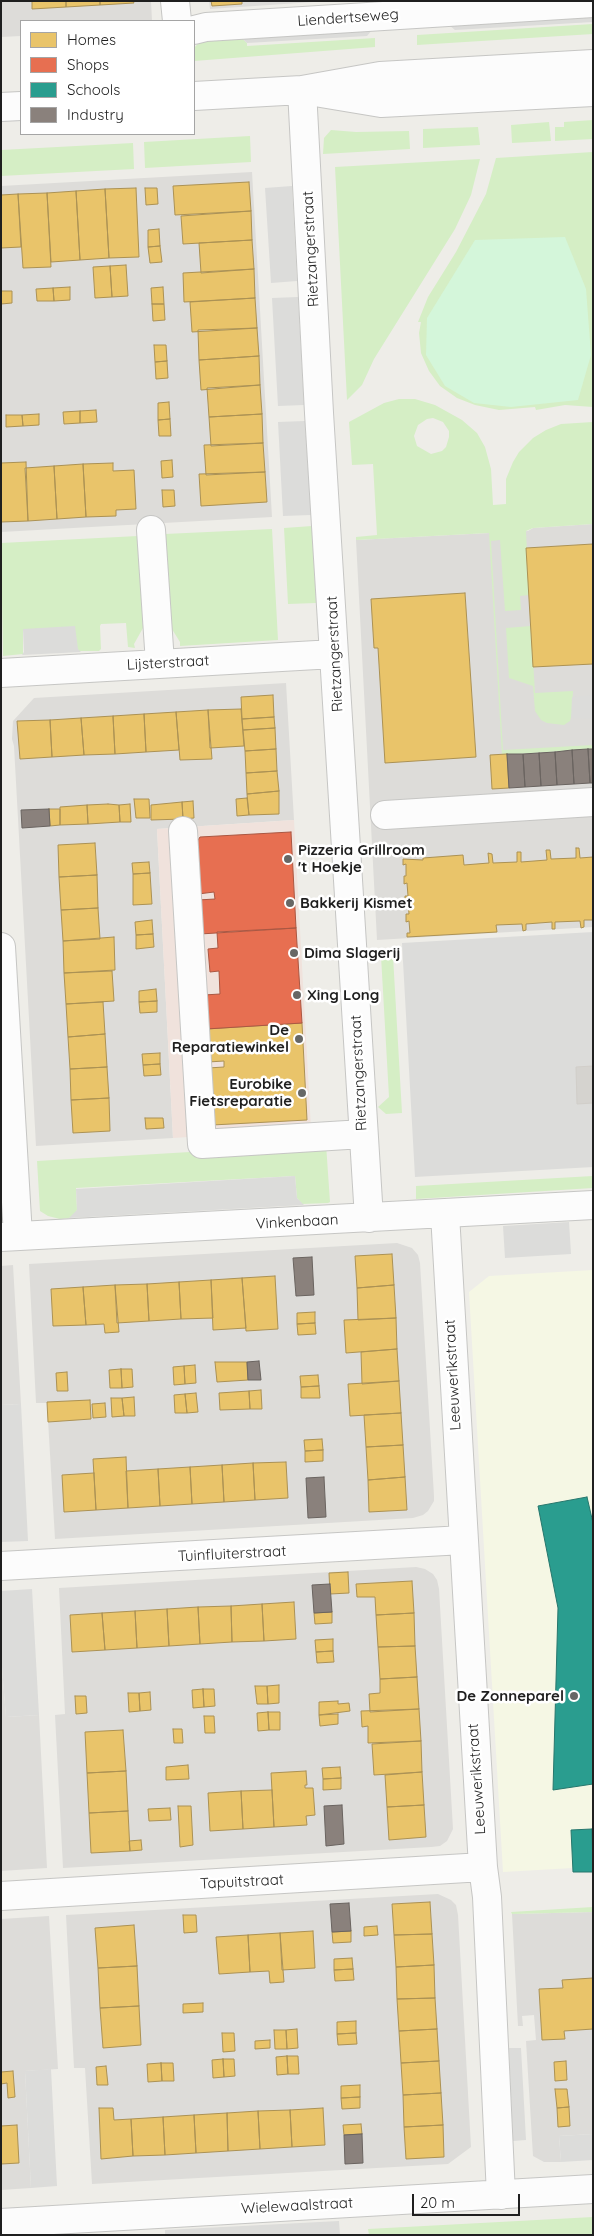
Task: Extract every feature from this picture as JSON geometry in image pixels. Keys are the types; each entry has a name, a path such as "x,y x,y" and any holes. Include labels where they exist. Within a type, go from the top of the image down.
{"street":[{"path":"176,1 177,20"},
{"name":"Liendertseweg","path":"195,30 206,27 593,3"},
{"path":"195,96 302,90 388,76 593,64"},
{"path":"302,90 381,103 593,92"},
{"name":"Rietzangerstraat","path":"302,90 369,1218"},
{"path":"1,107 20,106"},
{"path":"151,530 160,663"},
{"name":"Lijsterstraat","path":"1,673 334,654"},
{"path":"386,815 593,802"},
{"path":"183,831 202,1144 363,1134"},
{"path":"1,947 10,1237"},
{"name":"Vinkenbaan","path":"10,1237 593,1205"},
{"name":"Leeuwerikstraat","path":"444,1214 483,1867 487,1897 501,2195"},
{"name":"Tuinfluiterstraat","path":"1,1566 463,1540"},
{"name":"Tapuitstraat","path":"1,1896 483,1867"},
{"name":"Wielewaalstraat","path":"1,2223 593,2189"}],"shaded area":[{"path":"1,1 151,1 152,20 20,20 20,36 1,37"},
{"path":"209,1 328,1 210,9"},
{"path":"593,11 593,22 455,30 444,21"},
{"path":"377,24 367,36 247,43 236,33"},
{"path":"252,172 272,517 1,532 1,186"},
{"path":"292,186 297,281 271,283 265,188"},
{"path":"298,297 304,405 278,406 272,298"},
{"path":"305,421 311,515 283,516 278,422"},
{"path":"593,524 593,927 377,940 356,540 528,531 533,528"},
{"path":"75,626 78,649 81,652 22,655 24,652 23,629"},
{"path":"286,683 294,820 157,829 173,1138 36,1146 14,746 12,739 13,721 34,698"},
{"path":"593,695 593,719 571,718 572,697"},
{"path":"294,820 311,1129 173,1138 157,829"},
{"path":"593,932 593,1167 415,1177 402,943"},
{"path":"295,1176 297,1198 304,1205 69,1218 77,1210 76,1189"},
{"path":"569,1222 571,1254 505,1258 503,1226"},
{"path":"397,1243 412,1248 418,1255 420,1263 434,1496 434,1501 428,1511 423,1515 413,1518 55,1539 47,1403 36,1403 29,1264"},
{"path":"13,1265 21,1404 1,1405 1,1266"},
{"path":"593,1270 593,1870 573,1868 503,1872 469,1292 489,1276"},
{"path":"21,1404 28,1541 1,1542 1,1405"},
{"path":"416,1567 425,1569 433,1574 439,1589 453,1829 447,1841 440,1846 431,1847 63,1868 55,1715 65,1714 59,1588"},
{"path":"32,1589 39,1715 6,1717 1,1655 1,1591"},
{"path":"1,1655 6,1717 39,1715 47,1868 1,1871"},
{"path":"438,1894 451,1900 456,1905 458,1915 471,2147 448,2164 92,2184 85,2068 74,2068 66,1915"},
{"path":"593,1912 593,2134 559,2136 561,2162 544,2162 533,2156 526,2041 536,2040 534,2015 522,2016 523,2026 518,2026 512,1914"},
{"path":"49,1916 58,2069 25,2071 31,2188 1,2190 1,1919"},
{"path":"509,2048 521,2048 526,2140 513,2141"},
{"path":"51,2069 57,2186 31,2188 25,2071"},
{"path":"593,2134 593,2160 561,2162 559,2136"},
{"path":"339,2221 340,2235 165,2235 165,2230"}],"green space":[{"path":"593,24 593,34 417,45 417,35"},
{"path":"236,33 247,43 247,46 375,38 375,47 195,61 195,47 206,35"},
{"path":"593,120 593,139 555,141 555,127 564,127 564,122"},
{"path":"549,122 551,141 512,143 511,125"},
{"path":"478,127 480,145 423,148 423,129"},
{"path":"331,130 356,132 409,131 410,149 323,154 324,138"},
{"path":"250,136 251,162 145,168 144,142"},
{"path":"133,143 134,169 1,176 1,150"},
{"path":"593,152 593,407 565,405 536,410 535,407 499,410 475,405 457,398 440,386 429,371 421,353 419,333 421,322 418,322 428,297 456,252 486,194 496,158"},
{"path":"480,159 471,195 455,229 374,359 362,385 347,400 335,167"},
{"path":"565,237 586,289 591,355 578,400 511,407 474,403 445,386 426,355 427,318 475,240"},
{"path":"399,399 415,399 435,405 462,420 477,433 485,447 491,469 493,505 506,504 506,479 519,452 533,438 561,424 593,422 593,524 533,528 526,531 529,595 520,596 521,610 505,611 500,540 491,541 503,750 593,745 593,749 502,755 489,533 356,540 356,537 377,535 373,464 352,465 349,422 384,403","holes":["433,418 443,422 449,431 449,437 446,447 442,451 431,454 417,446 414,436 418,425 427,419"]},
{"path":"312,526 316,603 288,604 284,528"},
{"path":"272,529 278,640 180,646 180,642 170,626 165,534"},
{"path":"138,536 143,628 134,644 135,648 128,647 126,623 101,624 101,649 99,651 78,651 23,630 23,654 3,656 1,543"},
{"path":"531,626 535,693 573,691 572,714 570,721 564,725 547,723 541,720 535,711 533,686 509,678 506,628"},
{"path":"381,956 393,956 402,1113 386,1114 378,1107 389,1097"},
{"path":"326,1144 330,1202 328,1203 302,1204 297,1198 295,1176 76,1188 77,1210 74,1216 60,1219 48,1216 40,1211 37,1161"},
{"path":"593,1176 593,1188 416,1199 416,1186"},
{"path":"593,1907 593,1912 512,1914 511,1912"},
{"path":"593,2217 593,2235 369,2235 368,2229"}],"building: Homes":[{"path":"32,1 66,1 66,7 32,9"},
{"path":"66,1 100,1 100,5 66,7"},
{"path":"100,1 133,1 134,3 100,5"},
{"path":"211,1 242,1 242,4 212,6"},
{"path":"249,182 251,211 175,215 173,186"},
{"path":"136,188 139,257 109,258 105,189"},
{"path":"145,188 157,188 158,204 146,205"},
{"path":"105,189 109,258 80,260 76,191"},
{"path":"76,191 80,260 51,262 47,193"},
{"path":"47,193 51,267 23,268 18,194"},
{"path":"18,194 21,247 1,248 1,195"},
{"path":"251,211 252,240 183,244 181,216"},
{"path":"159,229 160,246 148,247 148,230"},
{"path":"252,240 254,269 201,273 199,243"},
{"path":"160,246 162,262 150,263 148,247"},
{"path":"126,265 128,296 112,297 110,266"},
{"path":"110,266 112,297 95,298 93,267"},
{"path":"254,269 255,298 184,302 183,273"},
{"path":"70,287 70,300 54,301 53,288"},
{"path":"163,287 164,304 152,304 151,288"},
{"path":"53,288 54,301 37,301 36,289"},
{"path":"1,291 12,291 12,303 1,304"},
{"path":"255,298 257,328 192,332 190,302"},
{"path":"152,304 164,304 165,320 153,321"},
{"path":"257,328 259,356 199,360 198,330"},
{"path":"154,345 166,345 167,361 155,362"},
{"path":"259,356 260,385 201,390 199,360"},
{"path":"167,361 168,378 156,379 155,362"},
{"path":"260,385 262,414 209,417 207,388"},
{"path":"169,402 170,419 158,420 158,403"},
{"path":"96,410 97,422 80,423 80,411"},
{"path":"80,411 80,423 64,424 63,412"},
{"path":"39,414 39,425 23,426 22,415"},
{"path":"262,414 263,443 211,446 209,417"},
{"path":"6,415 22,415 23,426 6,427"},
{"path":"170,419 171,436 159,436 158,420"},
{"path":"263,443 265,472 206,475 204,445"},
{"path":"172,460 173,477 162,478 161,461"},
{"path":"26,462 28,521 1,522 1,463"},
{"path":"113,463 113,471 134,470 136,509 116,510 116,516 86,517 83,464"},
{"path":"83,464 86,517 57,519 54,466"},
{"path":"54,466 57,519 28,521 25,468"},
{"path":"265,472 267,502 201,506 199,474"},
{"path":"162,490 174,490 175,506 163,507"},
{"path":"593,544 593,664 533,667 526,548"},
{"path":"465,593 476,757 385,763 378,648 374,648 371,599"},
{"path":"273,695 274,717 242,719 241,697"},
{"path":"241,709 244,746 210,748 208,710"},
{"path":"208,710 212,759 180,760 176,712"},
{"path":"176,712 179,750 146,752 144,714"},
{"path":"144,714 146,752 115,754 113,716"},
{"path":"113,716 115,754 84,755 81,718"},
{"path":"274,717 275,728 243,730 242,719"},
{"path":"81,718 84,755 52,757 50,720"},
{"path":"50,720 52,757 20,759 17,721"},
{"path":"275,728 276,749 245,751 243,730"},
{"path":"276,749 277,771 246,773 245,751"},
{"path":"507,754 509,788 492,789 490,755"},
{"path":"277,771 279,791 247,794 246,773"},
{"path":"279,791 279,814 249,815 247,794"},
{"path":"247,798 249,815 237,816 236,799"},
{"path":"134,799 149,799 150,818 136,818"},
{"path":"193,801 194,818 183,819 182,802"},
{"path":"182,802 183,819 151,820 151,805"},
{"path":"130,804 131,822 120,822 119,805"},
{"path":"87,805 119,805 120,822 88,824"},
{"path":"87,805 88,824 60,825 60,807"},
{"path":"49,809 60,809 60,825 50,826"},
{"path":"95,843 97,875 59,877 58,845"},
{"path":"576,848 579,848 580,858 593,857 593,920 584,920 584,927 581,928 580,921 555,922 555,929 552,929 552,922 526,924 526,930 523,931 522,924 496,925 497,932 407,937 407,933 410,933 409,921 406,922 406,914 409,914 408,902 405,903 405,896 408,896 407,883 404,884 406,864 403,865 403,859 423,860 423,858 463,855 464,865 489,863 488,853 492,854 493,863 517,862 517,852 521,852 521,862 547,860 546,850 550,850 551,859 576,858"},
{"path":"149,862 150,873 133,874 132,863"},
{"path":"150,873 152,904 133,905 133,874"},
{"path":"97,875 98,908 61,910 59,877"},
{"path":"98,908 100,939 63,941 61,910"},
{"path":"152,920 153,934 136,935 135,922"},
{"path":"153,934 154,947 136,949 136,935"},
{"path":"114,937 115,970 64,973 63,941"},
{"path":"112,971 114,1001 66,1004 64,973"},
{"path":"156,989 157,1001 139,1002 139,991"},
{"path":"157,1001 157,1012 140,1013 139,1002"},
{"path":"103,1002 105,1034 68,1037 66,1004"},
{"path":"302,1023 307,1120 212,1125 208,1068 224,1067 224,1061 208,1062 206,1029"},
{"path":"105,1034 107,1067 70,1069 68,1037"},
{"path":"160,1053 160,1064 143,1065 142,1054"},
{"path":"160,1064 161,1075 144,1076 143,1065"},
{"path":"107,1067 109,1098 71,1100 70,1069"},
{"path":"109,1098 110,1131 73,1133 71,1100"},
{"path":"145,1118 163,1118 164,1128 146,1129"},
{"path":"392,1254 394,1285 357,1288 355,1256"},
{"path":"275,1276 278,1329 246,1331 242,1278"},
{"path":"242,1278 246,1328 213,1330 211,1280"},
{"path":"211,1280 213,1318 181,1319 179,1282"},
{"path":"179,1282 181,1319 149,1321 147,1284"},
{"path":"147,1284 149,1321 117,1323 115,1285"},
{"path":"115,1285 119,1332 105,1333 104,1324 86,1325 83,1287"},
{"path":"394,1285 396,1318 358,1320 357,1288"},
{"path":"83,1287 86,1325 53,1326 51,1289"},
{"path":"315,1312 315,1323 297,1324 297,1313"},
{"path":"396,1318 397,1349 346,1353 344,1320"},
{"path":"315,1323 316,1334 298,1335 297,1324"},
{"path":"397,1349 399,1381 362,1384 361,1352"},
{"path":"215,1362 247,1362 248,1380 217,1382"},
{"path":"195,1365 196,1383 185,1384 184,1366"},
{"path":"184,1366 185,1384 174,1385 173,1367"},
{"path":"121,1369 132,1369 133,1387 122,1388"},
{"path":"121,1369 122,1388 110,1388 109,1370"},
{"path":"67,1372 68,1391 57,1391 56,1373"},
{"path":"318,1375 319,1386 301,1387 300,1376"},
{"path":"399,1381 401,1413 350,1416 348,1384"},
{"path":"319,1386 320,1398 301,1398 301,1387"},
{"path":"261,1390 262,1409 250,1409 249,1391"},
{"path":"249,1391 250,1409 220,1410 219,1393"},
{"path":"196,1393 198,1412 187,1413 185,1394"},
{"path":"185,1394 187,1413 175,1413 174,1395"},
{"path":"134,1397 135,1416 124,1416 122,1398"},
{"path":"111,1398 122,1398 124,1416 112,1417"},
{"path":"90,1400 91,1419 48,1422 47,1402"},
{"path":"105,1403 106,1417 93,1418 92,1404"},
{"path":"401,1413 403,1445 366,1447 364,1415"},
{"path":"322,1439 323,1450 305,1451 304,1440"},
{"path":"403,1445 405,1477 368,1480 366,1447"},
{"path":"323,1450 323,1461 305,1462 305,1451"},
{"path":"126,1457 128,1508 96,1510 93,1459"},
{"path":"286,1462 288,1498 255,1500 253,1463"},
{"path":"253,1463 255,1500 224,1502 222,1465"},
{"path":"222,1465 224,1502 192,1504 190,1467"},
{"path":"190,1467 192,1504 160,1506 158,1469"},
{"path":"158,1469 160,1506 128,1508 126,1471"},
{"path":"94,1473 96,1510 64,1512 62,1475"},
{"path":"405,1477 407,1510 369,1512 368,1480"},
{"path":"348,1572 349,1593 330,1594 329,1573"},
{"path":"412,1581 414,1613 376,1615 375,1597 357,1597 356,1584"},
{"path":"294,1602 296,1639 264,1641 262,1604"},
{"path":"262,1604 264,1641 232,1642 231,1606"},
{"path":"231,1606 232,1642 200,1644 198,1607"},
{"path":"198,1607 200,1644 169,1646 167,1609"},
{"path":"167,1609 169,1646 137,1648 135,1611"},
{"path":"135,1611 137,1648 105,1650 102,1613"},
{"path":"332,1612 332,1623 315,1624 314,1613"},
{"path":"102,1613 105,1650 72,1652 70,1615"},
{"path":"414,1613 415,1646 378,1647 376,1615"},
{"path":"333,1639 333,1651 316,1652 315,1640"},
{"path":"415,1646 417,1677 380,1679 378,1647"},
{"path":"333,1651 334,1662 317,1663 316,1652"},
{"path":"417,1677 419,1709 370,1712 369,1694 380,1693 380,1679"},
{"path":"279,1685 279,1703 268,1704 267,1686"},
{"path":"255,1686 267,1686 268,1704 257,1704"},
{"path":"203,1689 214,1689 215,1706 204,1707"},
{"path":"203,1689 204,1707 193,1708 192,1690"},
{"path":"150,1692 151,1710 140,1711 139,1693"},
{"path":"128,1693 139,1693 140,1711 129,1712"},
{"path":"75,1696 86,1696 87,1713 76,1714"},
{"path":"338,1701 338,1704 349,1703 350,1711 319,1715 319,1702"},
{"path":"419,1709 421,1741 368,1743 368,1726 362,1727 361,1711"},
{"path":"268,1712 269,1730 258,1731 257,1713"},
{"path":"268,1712 280,1712 280,1730 269,1730"},
{"path":"338,1714 338,1724 320,1726 319,1715"},
{"path":"204,1716 214,1716 215,1733 205,1733"},
{"path":"173,1729 182,1729 183,1743 174,1743"},
{"path":"123,1730 126,1771 87,1773 85,1732"},
{"path":"421,1741 422,1772 374,1775 372,1744"},
{"path":"188,1765 189,1779 166,1780 166,1767"},
{"path":"340,1767 341,1778 323,1779 322,1768"},
{"path":"126,1771 128,1811 89,1813 87,1773"},
{"path":"306,1771 307,1785 305,1785 305,1788 313,1788 315,1815 306,1816 307,1825 274,1827 271,1773"},
{"path":"422,1772 424,1805 387,1807 385,1775"},
{"path":"341,1778 341,1789 323,1790 323,1779"},
{"path":"272,1790 274,1827 243,1829 241,1791"},
{"path":"241,1791 243,1829 210,1831 208,1793"},
{"path":"424,1805 426,1837 389,1840 387,1807"},
{"path":"178,1806 191,1806 193,1845 180,1847"},
{"path":"170,1808 171,1820 149,1821 148,1809"},
{"path":"128,1811 130,1851 91,1853 89,1813"},
{"path":"141,1840 142,1850 130,1851 129,1841"},
{"path":"430,1902 432,1934 394,1935 392,1904"},
{"path":"183,1915 196,1915 197,1932 184,1933"},
{"path":"134,1925 137,1966 98,1968 95,1928"},
{"path":"377,1926 378,1935 364,1936 364,1927"},
{"path":"313,1931 315,1968 282,1970 280,1933"},
{"path":"351,1931 351,1942 333,1943 332,1932"},
{"path":"280,1933 284,1982 270,1983 269,1971 250,1972 248,1935"},
{"path":"432,1934 434,1965 396,1967 394,1935"},
{"path":"248,1935 250,1972 219,1974 216,1937"},
{"path":"352,1958 353,1969 334,1970 334,1959"},
{"path":"434,1965 435,1998 397,1999 396,1967"},
{"path":"137,1966 139,2006 100,2008 98,1968"},
{"path":"353,1969 354,1980 335,1981 334,1970"},
{"path":"593,1978 593,2029 564,2031 565,2039 542,2040 539,1989 563,1988 562,1980"},
{"path":"435,1998 437,2029 399,2031 397,1999"},
{"path":"203,2003 203,2012 183,2013 183,2004"},
{"path":"139,2006 141,2045 103,2048 100,2008"},
{"path":"356,2021 356,2033 337,2034 337,2022"},
{"path":"297,2029 298,2048 287,2049 286,2030"},
{"path":"437,2029 439,2061 401,2063 399,2031"},
{"path":"274,2030 286,2030 287,2049 275,2049"},
{"path":"222,2033 234,2033 235,2051 223,2052"},
{"path":"356,2033 357,2044 338,2045 337,2034"},
{"path":"270,2040 270,2048 255,2049 255,2041"},
{"path":"287,2056 298,2056 299,2074 288,2074"},
{"path":"287,2056 288,2074 277,2075 276,2057"},
{"path":"223,2059 224,2077 213,2078 212,2060"},
{"path":"223,2059 234,2059 235,2076 224,2077"},
{"path":"439,2061 441,2093 403,2095 401,2063"},
{"path":"566,2061 567,2080 555,2081 554,2062"},
{"path":"161,2063 173,2063 174,2081 162,2081"},
{"path":"161,2063 162,2081 148,2082 147,2064"},
{"path":"106,2066 108,2085 97,2085 96,2067"},
{"path":"13,2071 15,2097 8,2098 7,2083 1,2084 1,2072"},
{"path":"360,2085 360,2097 341,2098 341,2086"},
{"path":"555,2089 567,2089 569,2107 557,2108"},
{"path":"441,2093 443,2125 404,2127 403,2095"},
{"path":"360,2097 360,2108 342,2109 341,2098"},
{"path":"569,2107 570,2126 558,2127 557,2108"},
{"path":"99,2108 113,2108 114,2120 131,2119 133,2156 101,2159"},
{"path":"323,2108 325,2145 292,2147 290,2110"},
{"path":"290,2110 292,2147 260,2149 258,2111"},
{"path":"258,2111 260,2149 228,2151 227,2113"},
{"path":"227,2113 228,2151 196,2153 194,2115"},
{"path":"194,2115 196,2153 165,2155 163,2117"},
{"path":"163,2117 165,2155 133,2156 131,2119"},
{"path":"361,2124 362,2134 344,2135 343,2125"},
{"path":"17,2125 19,2163 1,2164 1,2126"},
{"path":"443,2125 444,2157 406,2159 404,2127"}],"building: Shops":[{"path":"291,832 296,928 200,934 198,900 215,899 214,892 198,894 196,843 200,837"},
{"path":"296,928 302,1023 206,1029 204,995 220,994 219,971 210,972 208,949 218,948 217,932"}],"building: Schools":[{"name":"De Zonneparel","path":"587,1497 593,1523 593,1784 553,1790 558,1608 538,1506"},
{"path":"592,1829 593,1872 573,1872 571,1830"}],"building: Industry":[{"path":"588,749 593,749 593,783 590,783"},
{"path":"588,749 590,783 574,784 572,750"},
{"path":"572,750 574,784 557,785 555,752"},
{"path":"555,752 557,785 541,786 539,753"},
{"path":"539,753 541,786 525,787 523,754"},
{"path":"507,754 523,754 525,787 509,788"},
{"path":"49,809 50,826 22,828 21,810"},
{"path":"312,1257 314,1295 296,1296 293,1258"},
{"path":"259,1361 261,1380 248,1380 247,1362"},
{"path":"324,1477 326,1517 308,1518 306,1478"},
{"path":"330,1584 332,1612 314,1613 312,1585"},
{"path":"342,1805 344,1844 326,1846 324,1806"},
{"path":"349,1903 351,1931 332,1932 330,1904"},
{"path":"362,2134 363,2163 345,2164 344,2135"}],"building: Other":[{"path":"593,1066 593,1103 577,1104 576,1067"}],"place":[{"name":"Pizzeria Grillroom 't Hoekje","path":"288,859"},
{"name":"Bakkerij Kismet","path":"290,903"},
{"name":"Dima Slagerij","path":"294,953"},
{"name":"Xing Long","path":"297,995"},
{"name":"De Reparatiewinkel","path":"299,1039"},
{"name":"Eurobike Fietsreparatie","path":"302,1093"},
{"name":"De Zonneparel","path":"574,1696"}]}
